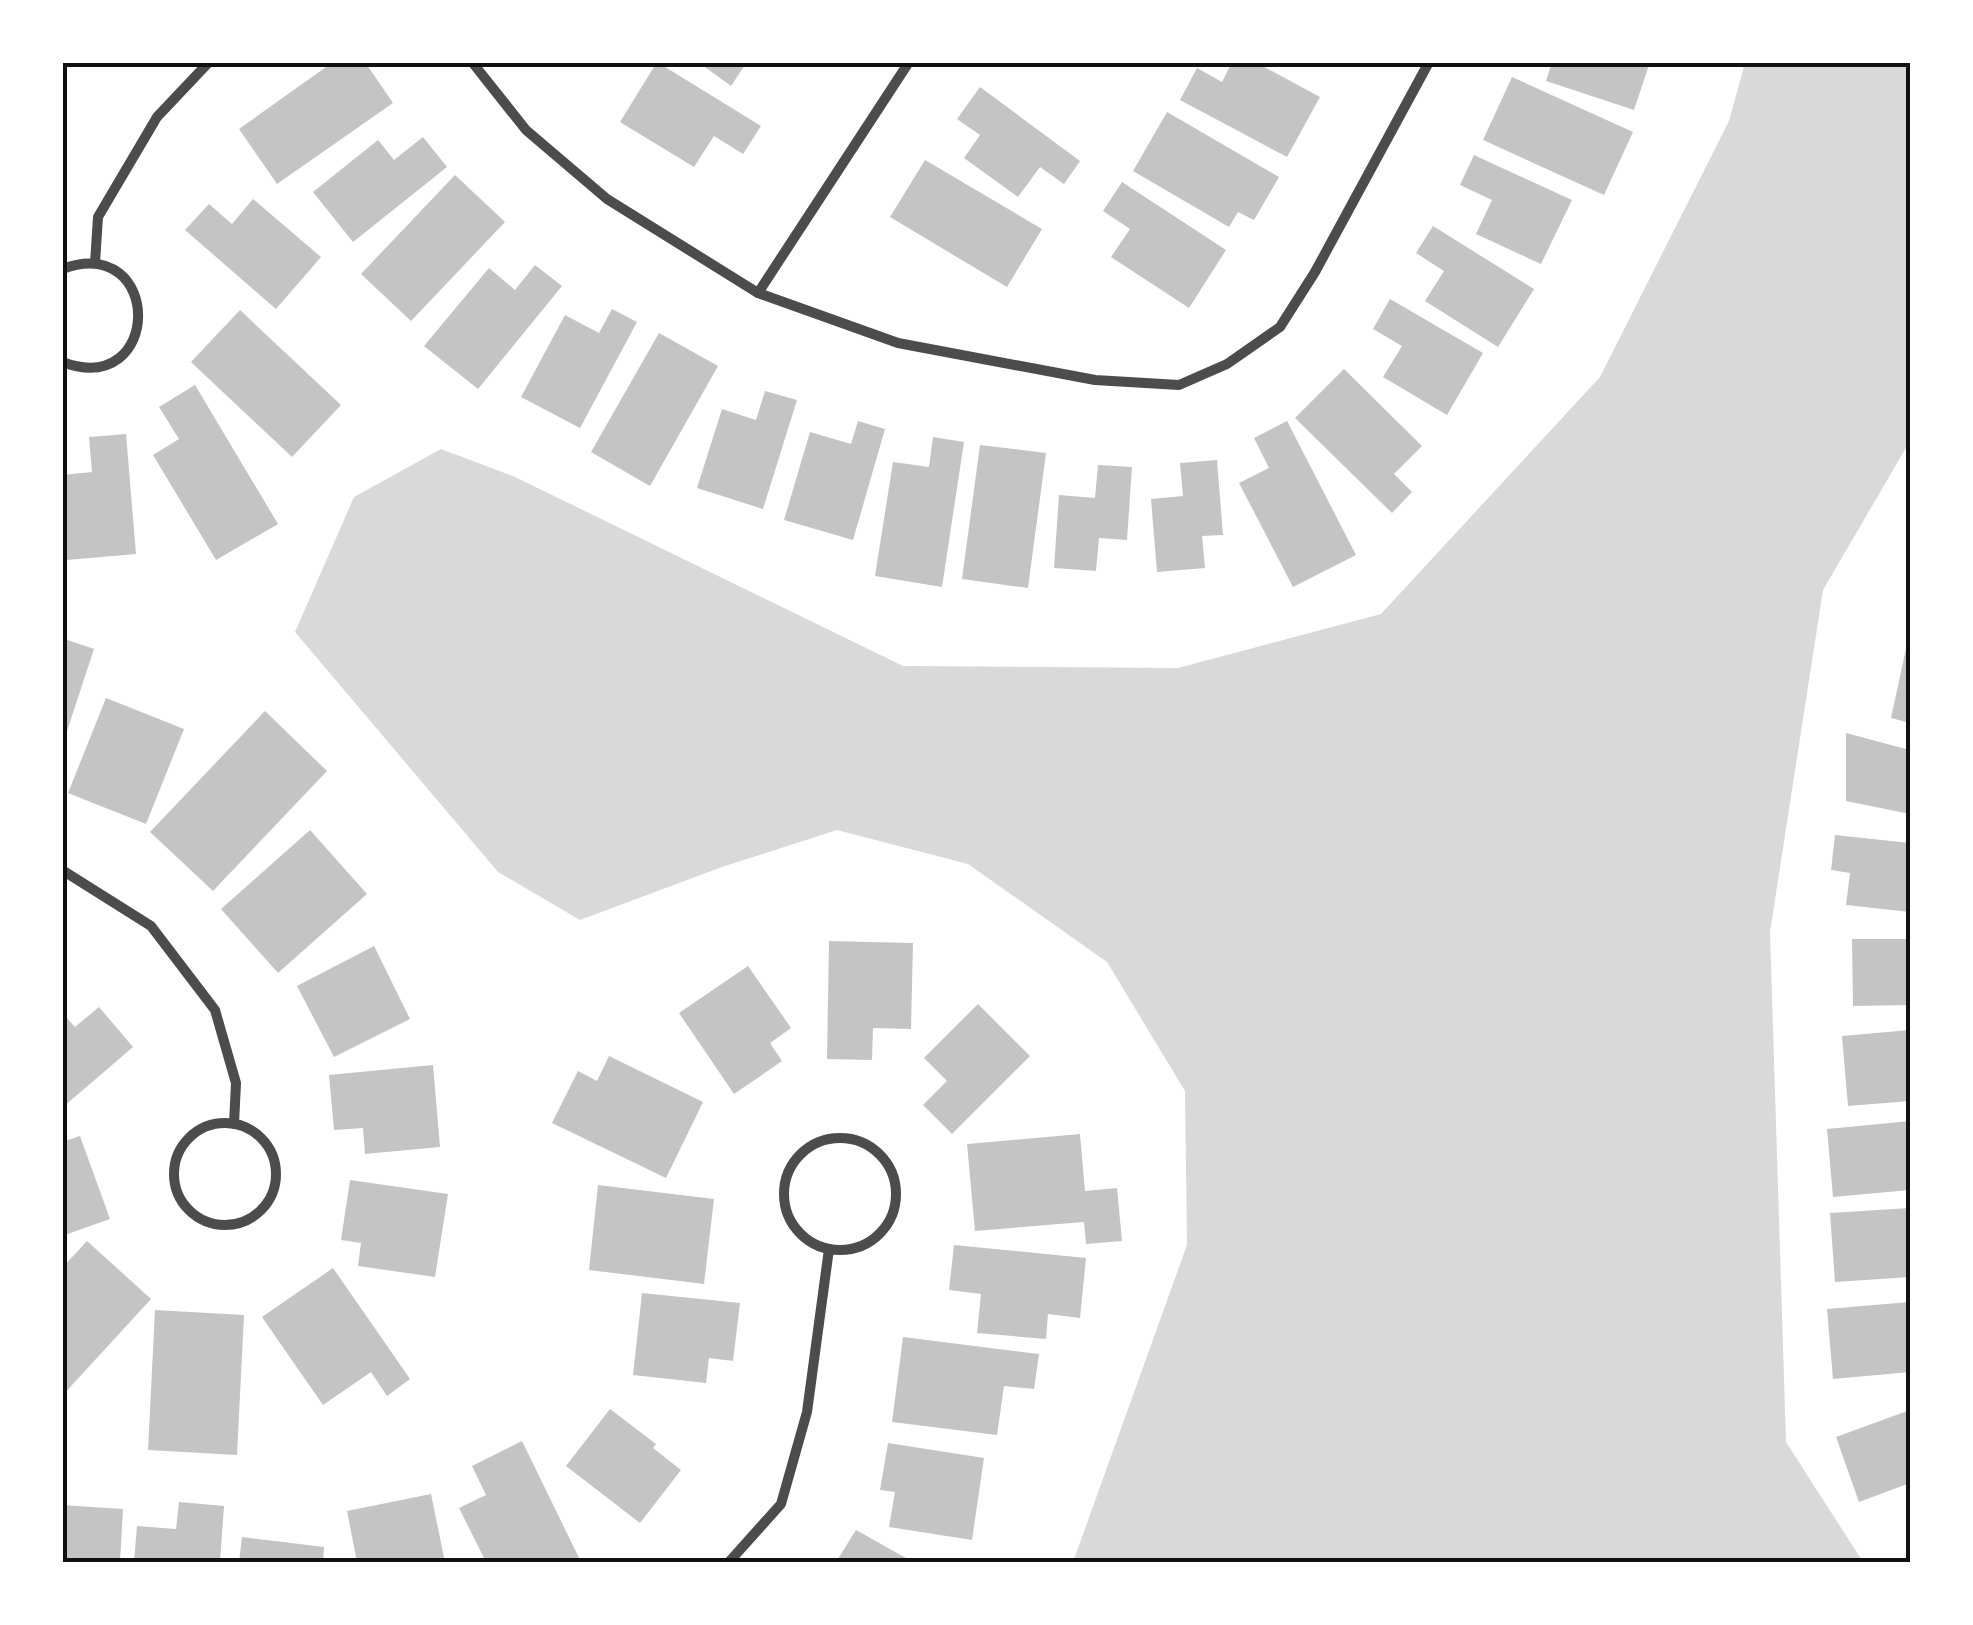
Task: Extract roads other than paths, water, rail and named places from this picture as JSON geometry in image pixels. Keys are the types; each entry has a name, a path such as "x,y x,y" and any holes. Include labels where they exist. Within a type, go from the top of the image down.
{"street":[{"path":"95,263 98,217 157,117 209,62"},
{"path":"472,62 526,130 607,199 758,293 898,343 1095,380 1179,385 1227,364 1280,327 1315,272 1429,62"},
{"path":"758,293 909,62"},
{"path":"62,269 79,263 112,269 127,280 140,314 138,332 129,348 115,360 98,367 62,362"},
{"path":"62,870 151,926 215,1010 236,1083 234,1124"},
{"path":"216,1124 234,1124 262,1138 276,1167 276,1183 261,1211 248,1220 217,1225 200,1219 186,1207 177,1192 174,1174 185,1142 199,1130 216,1124"},
{"path":"832,1138 852,1138 882,1155 892,1170 897,1187 896,1205 879,1236 847,1250 829,1249 810,1242 796,1229 786,1212 783,1192 798,1156 814,1144 832,1138"},
{"path":"729,1562 781,1504 807,1412 829,1249"}]}
